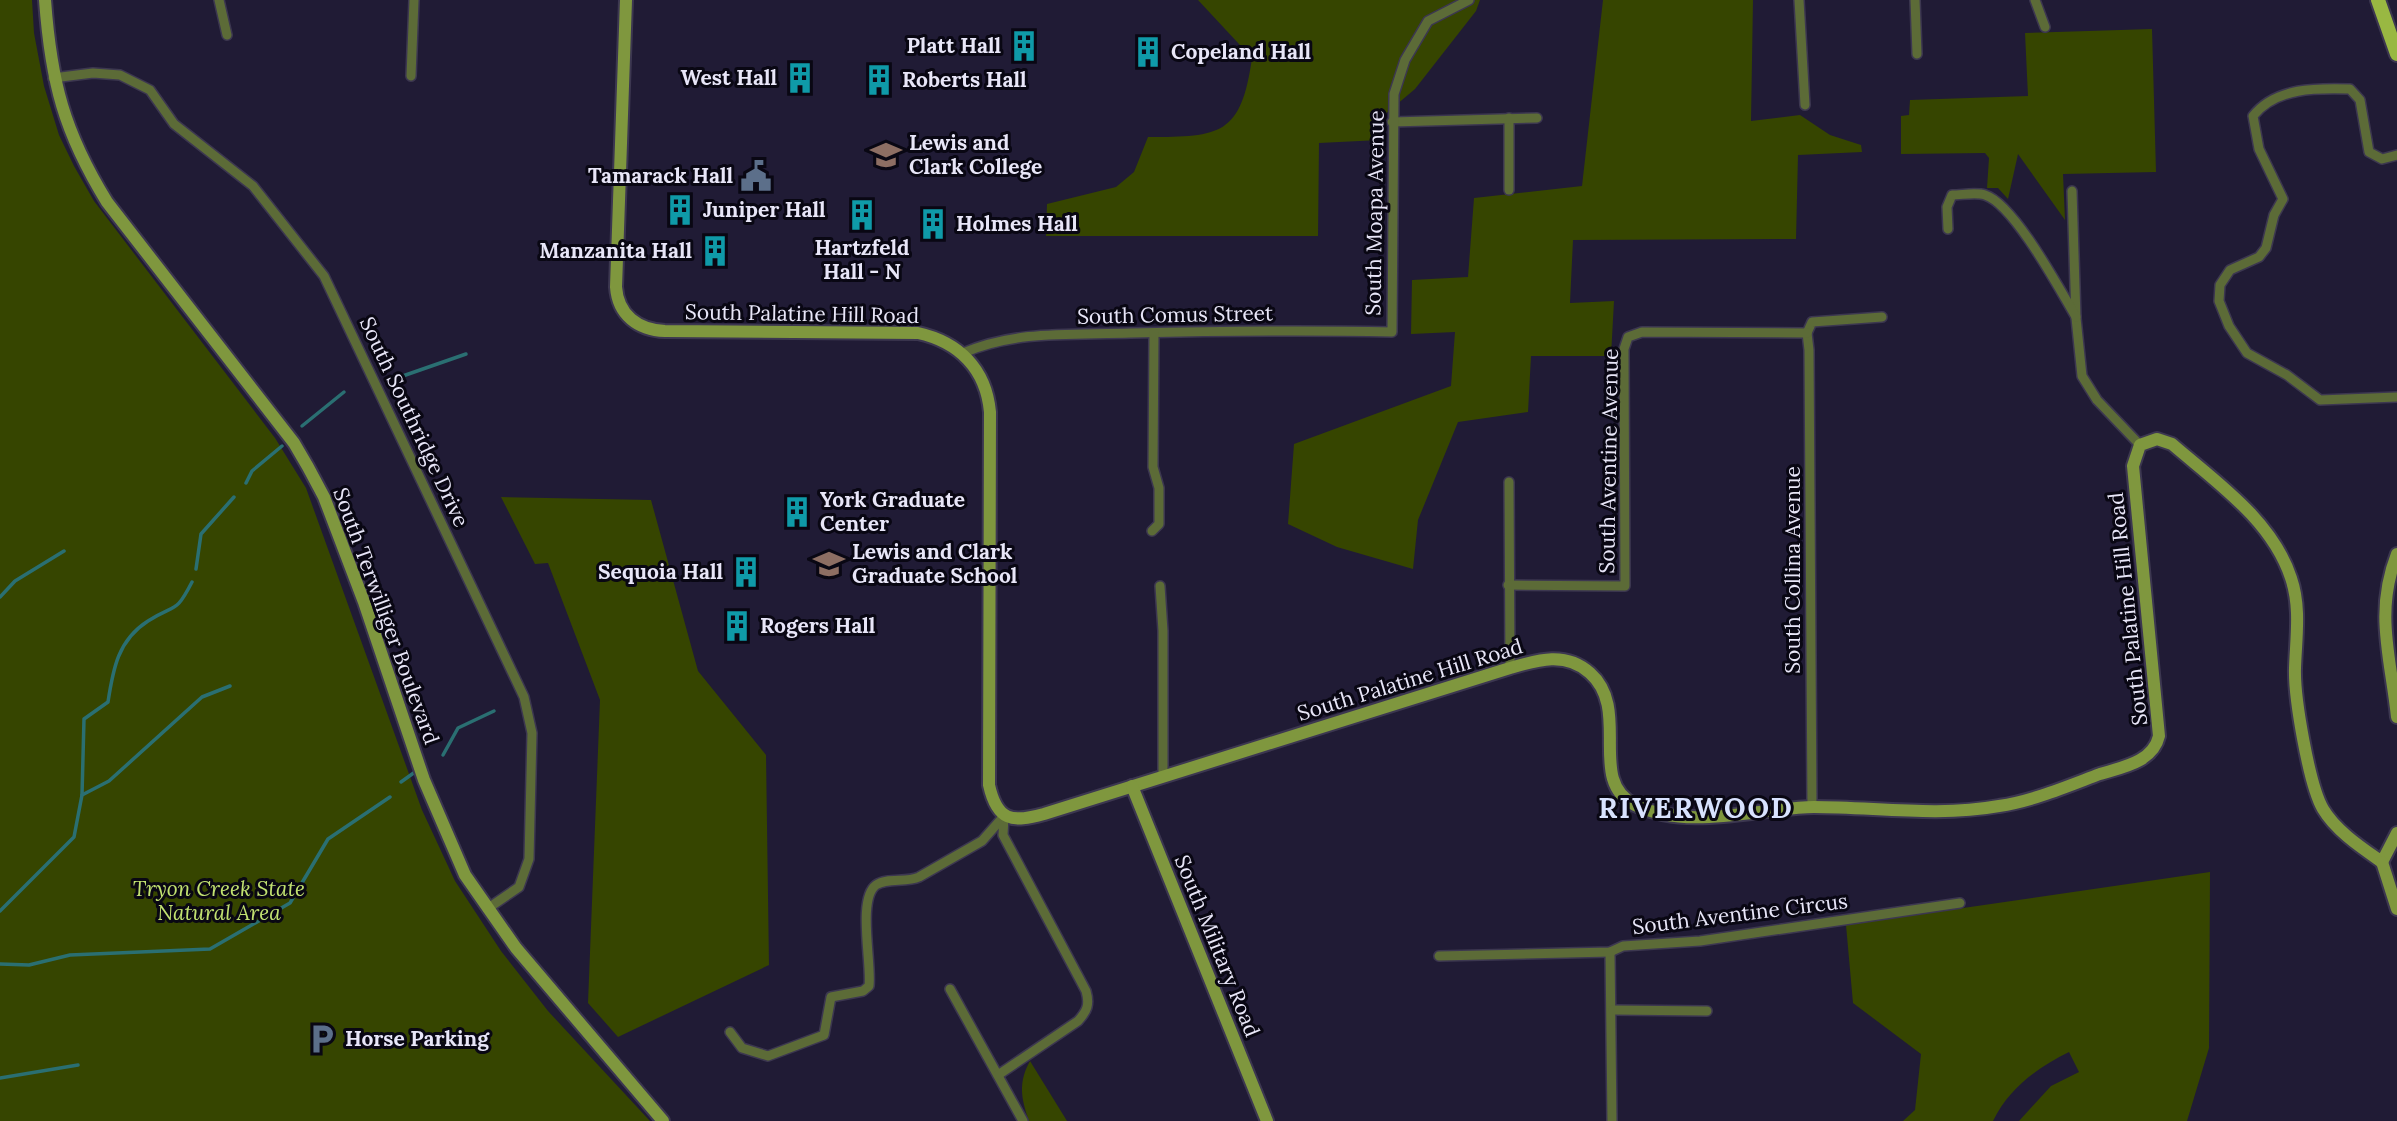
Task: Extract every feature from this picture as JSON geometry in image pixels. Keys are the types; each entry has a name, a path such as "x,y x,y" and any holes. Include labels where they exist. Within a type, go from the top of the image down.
{"main road":[{"path":"2378,0 2397,54"}],"street":[{"name":"South Terwilliger Boulevard","path":"45,0 54,78 71,135 107,202 294,443 317,483 364,602 440,821 465,874 516,948 663,1121"},
{"path":"219,0 226,35"},
{"path":"411,76 414,0"},
{"name":"South Palatine Hill Road","path":"625,0 616,287 619,302 630,320 648,329 665,331 918,333 944,341 963,353 982,381 990,412 989,785 995,806 1004,816 1031,817 1510,668 1536,661 1561,659 1584,667 1595,678 1609,705 1613,783 1620,795 1633,804 1662,813 1701,816 1812,807 1918,810 2001,806 2126,765 2151,753 2158,743 2160,722 2133,466 2140,445"},
{"name":"South Moapa Avenue","path":"1392,332 1394,94 1405,60 1428,21 1469,0"},
{"path":"1799,0 1805,105"},
{"path":"1915,0 1917,54"},
{"path":"2035,0 2045,27"},
{"name":"South Southridge Drive","path":"54,78 107,73 131,79 150,90 174,124 253,186 334,293 524,697 531,721 529,859 519,887 487,909"},
{"path":"2397,155 2382,159 2369,152 2360,100 2350,89 2298,91 2264,104 2253,116 2254,132 2266,167 2283,199 2271,225 2266,248 2259,257 2231,270 2220,285 2220,301 2229,326 2247,353 2287,375 2320,400 2397,397"},
{"path":"1509,118 1509,190"},
{"path":"1392,122 1537,118"},
{"path":"2072,191 2076,318 2082,376 2097,400 2140,445 2157,439 2172,444 2251,515 2276,545 2294,590 2296,686 2318,800 2332,821 2382,862 2397,909"},
{"path":"1948,229 1947,207 1952,195 1985,195 1995,201 2010,215 2076,318"},
{"path":"1807,333 1812,322 1882,317"},
{"name":"South Comus Street","path":"963,353 1002,338 1266,329 1392,332"},
{"name":"South Aventine Avenue","path":"1508,585 1625,586 1624,349 1628,337 1642,332 1807,333"},
{"path":"1152,531 1159,524 1159,488 1153,467 1154,333"},
{"name":"South Collina Avenue","path":"1807,333 1810,363 1812,807"},
{"path":"1508,482 1510,668"},
{"path":"2397,554 2387,588 2384,625 2397,717"},
{"path":"1160,586 1163,627 1163,776"},
{"name":"South Military Road","path":"1132,786 1267,1121"},
{"path":"730,1032 743,1048 763,1056 824,1035 831,998 868,990 870,981 866,927 868,902 874,887 880,883 909,881 919,877 982,842 1004,816"},
{"path":"998,1074 1078,1021 1088,1006 1086,991 1003,835 1004,816"},
{"path":"2382,862 2397,833"},
{"name":"South Aventine Circus","path":"1612,1121 1613,1010 1610,952 1623,946 1700,941 1960,903"},
{"path":"1439,956 1610,952"},
{"path":"950,989 1023,1121"},
{"path":"1613,1010 1707,1011"}],"green space":[{"name":"Tryon Creek State Natural Area","path":"0,0 32,0 34,33 44,86 59,135 94,201 275,438 306,488 422,810 455,881 501,951 548,1011 650,1121 0,1121"},
{"path":"1198,0 1480,0 1476,11 1415,89 1383,116 1380,140 1319,143 1318,236 1046,236 1047,204 1116,187 1134,172 1148,137 1210,132 1234,117 1247,84 1252,58"},
{"path":"1603,0 1753,0 1751,121 1800,115 1830,135 1861,145 1862,152 1798,155 1796,239 1573,240 1570,303 1614,301 1611,356 1531,356 1528,412 1458,422 1418,520 1413,569 1337,547 1288,524 1294,444 1451,386 1455,332 1411,334 1412,280 1468,277 1474,198 1582,186"},
{"path":"2152,29 2156,172 2063,174 2065,220 2018,154 2008,199 1998,188 1987,188 1989,158 1985,153 1901,154 1901,116 1909,115 1910,100 2028,96 2025,33"},
{"path":"501,497 651,500 698,671 766,755 769,965 618,1037 588,1003 600,700 548,563 535,564"},
{"path":"2210,872 2209,1048 2187,1121 2019,1121 2051,1086 2079,1072 2069,1052 2025,1080 2007,1099 1993,1121 1903,1121 1915,1110 1921,1054 1853,1003 1846,925"},
{"path":"1030,1061 1067,1121 1029,1121 1022,1091"}],"waterway":[{"path":"397,378 466,354"},
{"path":"302,426 344,392"},
{"path":"246,483 252,471 282,446"},
{"path":"196,569 201,534 234,497"},
{"path":"0,597 15,581 64,551"},
{"path":"0,911 74,837 82,795 84,719 108,702 112,678 123,646 148,621 178,604 192,582"},
{"path":"82,795 109,781 202,697 230,686"},
{"path":"443,755 458,728 494,711"},
{"path":"401,782 415,772"},
{"path":"0,964 29,965 70,955 210,949 290,903 328,839 390,797"},
{"path":"0,1078 78,1065"}],"place":[{"name":"Platt Hall","path":"1024,46"},
{"name":"Copeland Hall","path":"1148,52"},
{"name":"West Hall","path":"800,78"},
{"name":"Roberts Hall","path":"879,80"},
{"name":"Lewis and Clark College","path":"886,155"},
{"name":"Tamarack Hall","path":"756,176"},
{"name":"Juniper Hall","path":"680,210"},
{"name":"Hartzfeld Hall - N","path":"862,215"},
{"name":"Holmes Hall","path":"933,224"},
{"name":"Manzanita Hall","path":"715,251"},
{"name":"York Graduate Center","path":"797,512"},
{"name":"Lewis and Clark Graduate School","path":"829,564"},
{"name":"Sequoia Hall","path":"746,572"},
{"name":"Rogers Hall","path":"737,626"},
{"name":"Horse Parking","path":"322,1039"}],"district":[{"name":"RIVERWOOD","path":"1696,808"}]}
